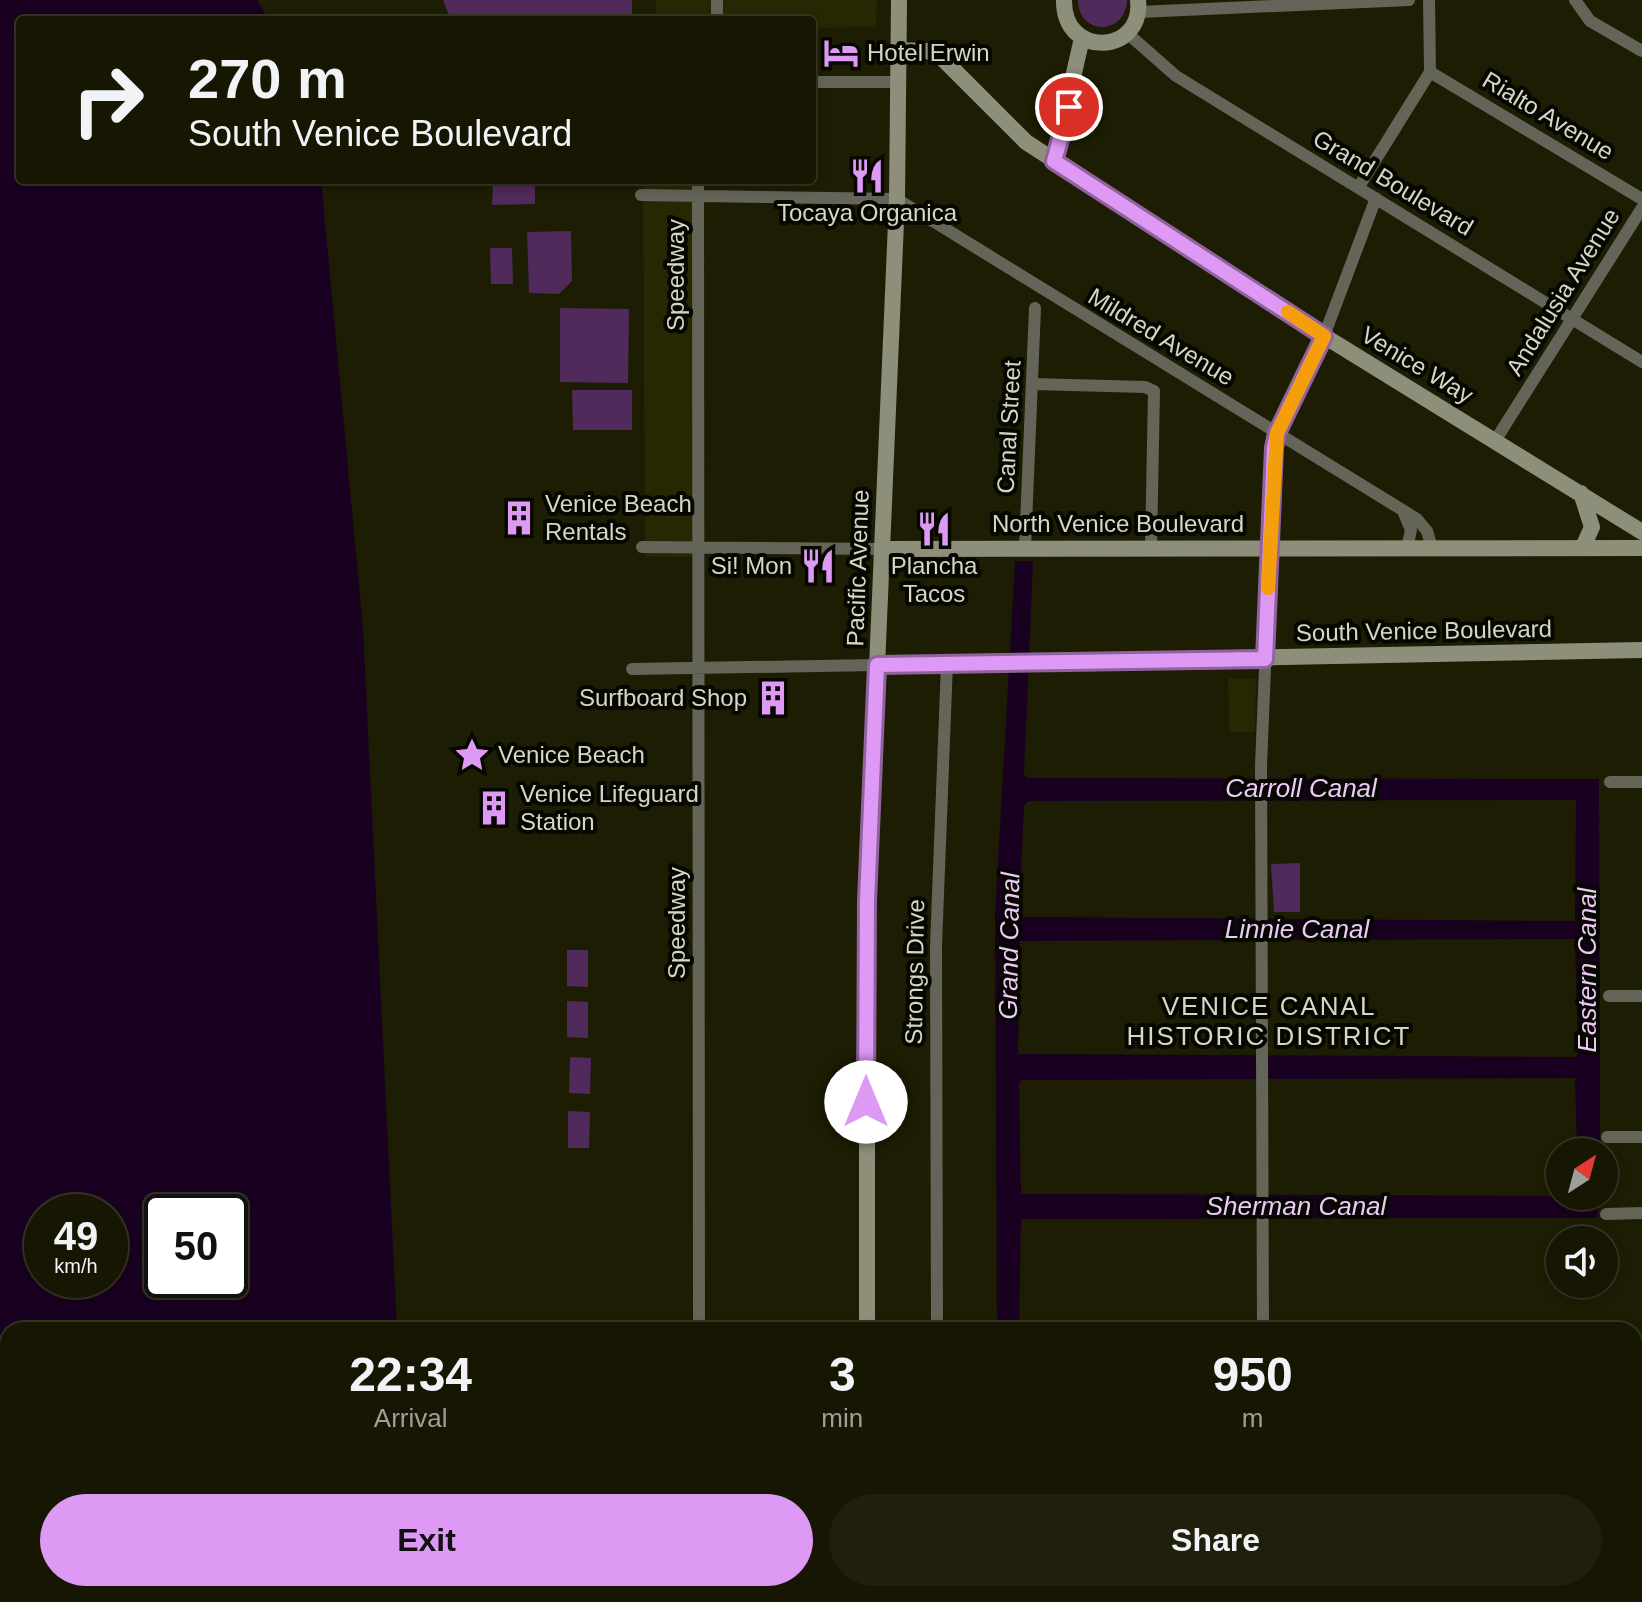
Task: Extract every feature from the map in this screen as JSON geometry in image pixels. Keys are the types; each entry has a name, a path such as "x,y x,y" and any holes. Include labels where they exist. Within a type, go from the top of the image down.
{"main road":[{"name":"Pacific Avenue","path":"867,1322 867,901 897,199 899,0"},
{"path":"1063,1 1066,20 1082,38 1105,43 1127,33 1138,6"},
{"path":"1054,161 1082,38"},
{"name":"Venice Way","path":"897,50 927,51 947,61 1019,136 1054,161 1324,336 1642,532"},
{"path":"1581,493 1592,527 1583,547"},
{"name":"North Venice Boulevard","path":"884,549 1642,548"},
{"name":"South Venice Boulevard","path":"877,665 1642,650"}],"street":[{"path":"1138,6 1409,0"},
{"path":"1358,188 1430,72 1429,0"},
{"path":"1575,0 1590,21 1642,51"},
{"name":"Grand Boulevard","path":"1127,33 1176,76 1642,362"},
{"name":"Rialto Avenue","path":"1430,72 1642,199"},
{"path":"816,82 897,82"},
{"name":"Speedway","path":"698,184 699,1322"},
{"path":"641,195 897,199"},
{"path":"1263,1322 1261,774 1269,548 1277,433 1324,336 1376,198"},
{"name":"Mildred Avenue","path":"897,199 1423,524 1432,548"},
{"name":"Andalusia Avenue","path":"1495,441 1642,208"},
{"name":"Canal Street","path":"1025,548 1035,308"},
{"path":"1033,384 1145,387 1154,391 1151,547"},
{"path":"1403,511 1411,530 1407,548"},
{"name":"North Venice Boulevard","path":"642,547 884,549"},
{"name":"Strongs Drive","path":"937,1322 936,946 947,663"},
{"name":"South Venice Boulevard","path":"632,669 877,665"},
{"path":"1610,782 1642,782"},
{"path":"1609,996 1642,996"},
{"path":"1607,1137 1642,1137"},
{"path":"1606,1214 1642,1213"}],"shaded area":[{"path":"443,0 632,0 632,16 449,16"},
{"path":"656,0 877,0 876,27 816,28 816,16 656,16"},
{"path":"1078,0 1127,0 1125,12 1119,20 1102,27 1086,20 1080,12"},
{"path":"493,184 535,184 535,204 492,205"},
{"path":"643,184 694,184 693,557 645,557"},
{"path":"571,231 572,281 559,294 529,293 527,232"},
{"path":"490,248 512,248 513,284 491,284"},
{"path":"560,308 629,309 628,383 560,382"},
{"path":"572,390 632,390 632,430 573,430"},
{"path":"1228,678 1256,679 1255,732 1229,732"},
{"path":"1300,863 1300,912 1274,912 1271,864"},
{"path":"567,950 588,950 588,987 567,986"},
{"path":"567,1001 588,1002 588,1038 567,1037"},
{"path":"570,1057 591,1058 590,1094 569,1093"},
{"path":"568,1111 590,1112 589,1148 568,1148"}],"water":[{"path":"0,0 257,0 267,16 16,16 16,184 321,184 363,628 397,1322 0,1322"},
{"path":"1015,561 1033,561 1024,775 1027,778 1599,779 1600,1138 1577,1138 1575,1078 1022,1080 1019,1083 1021,1194 1546,1196 1546,1210 1598,1210 1597,1218 1021,1219 1019,1322 997,1322 995,916","holes":["1576,800 1575,921 1022,917 1019,913 1024,806 1028,801","1575,939 1578,1054 1575,1057 1018,1054 1020,941"]}],"slow traffic":[{"path":"1268,588 1277,433 1296,400 1324,336 1288,312"}],"place":[{"name":"Hotel Erwin","path":"841,53"},
{"name":"Tocaya Organica","path":"867,176"},
{"name":"Venice Beach Rentals","path":"519,518"},
{"name":"Plancha Tacos","path":"934,529"},
{"name":"Si! Mon","path":"818,566"},
{"name":"Surfboard Shop","path":"773,698"},
{"name":"Venice Beach","path":"472,755"},
{"name":"Venice Lifeguard Station","path":"494,808"}],"district":[{"name":"VENICE CANAL HISTORIC DISTRICT","path":"1269,1021"}],"route":[{"path":"866,1102 867,901 877,665 1265,659 1274,448 1277,433 1296,400 1324,336 1054,161 1069,107"}],"water label":[{"name":"Carroll Canal","path":"1301,788"},
{"name":"Linnie Canal","path":"1297,929"},
{"name":"Grand Canal","path":"1009,946"},
{"name":"Eastern Canal","path":"1587,970"},
{"name":"Sherman Canal","path":"1296,1206"}]}
